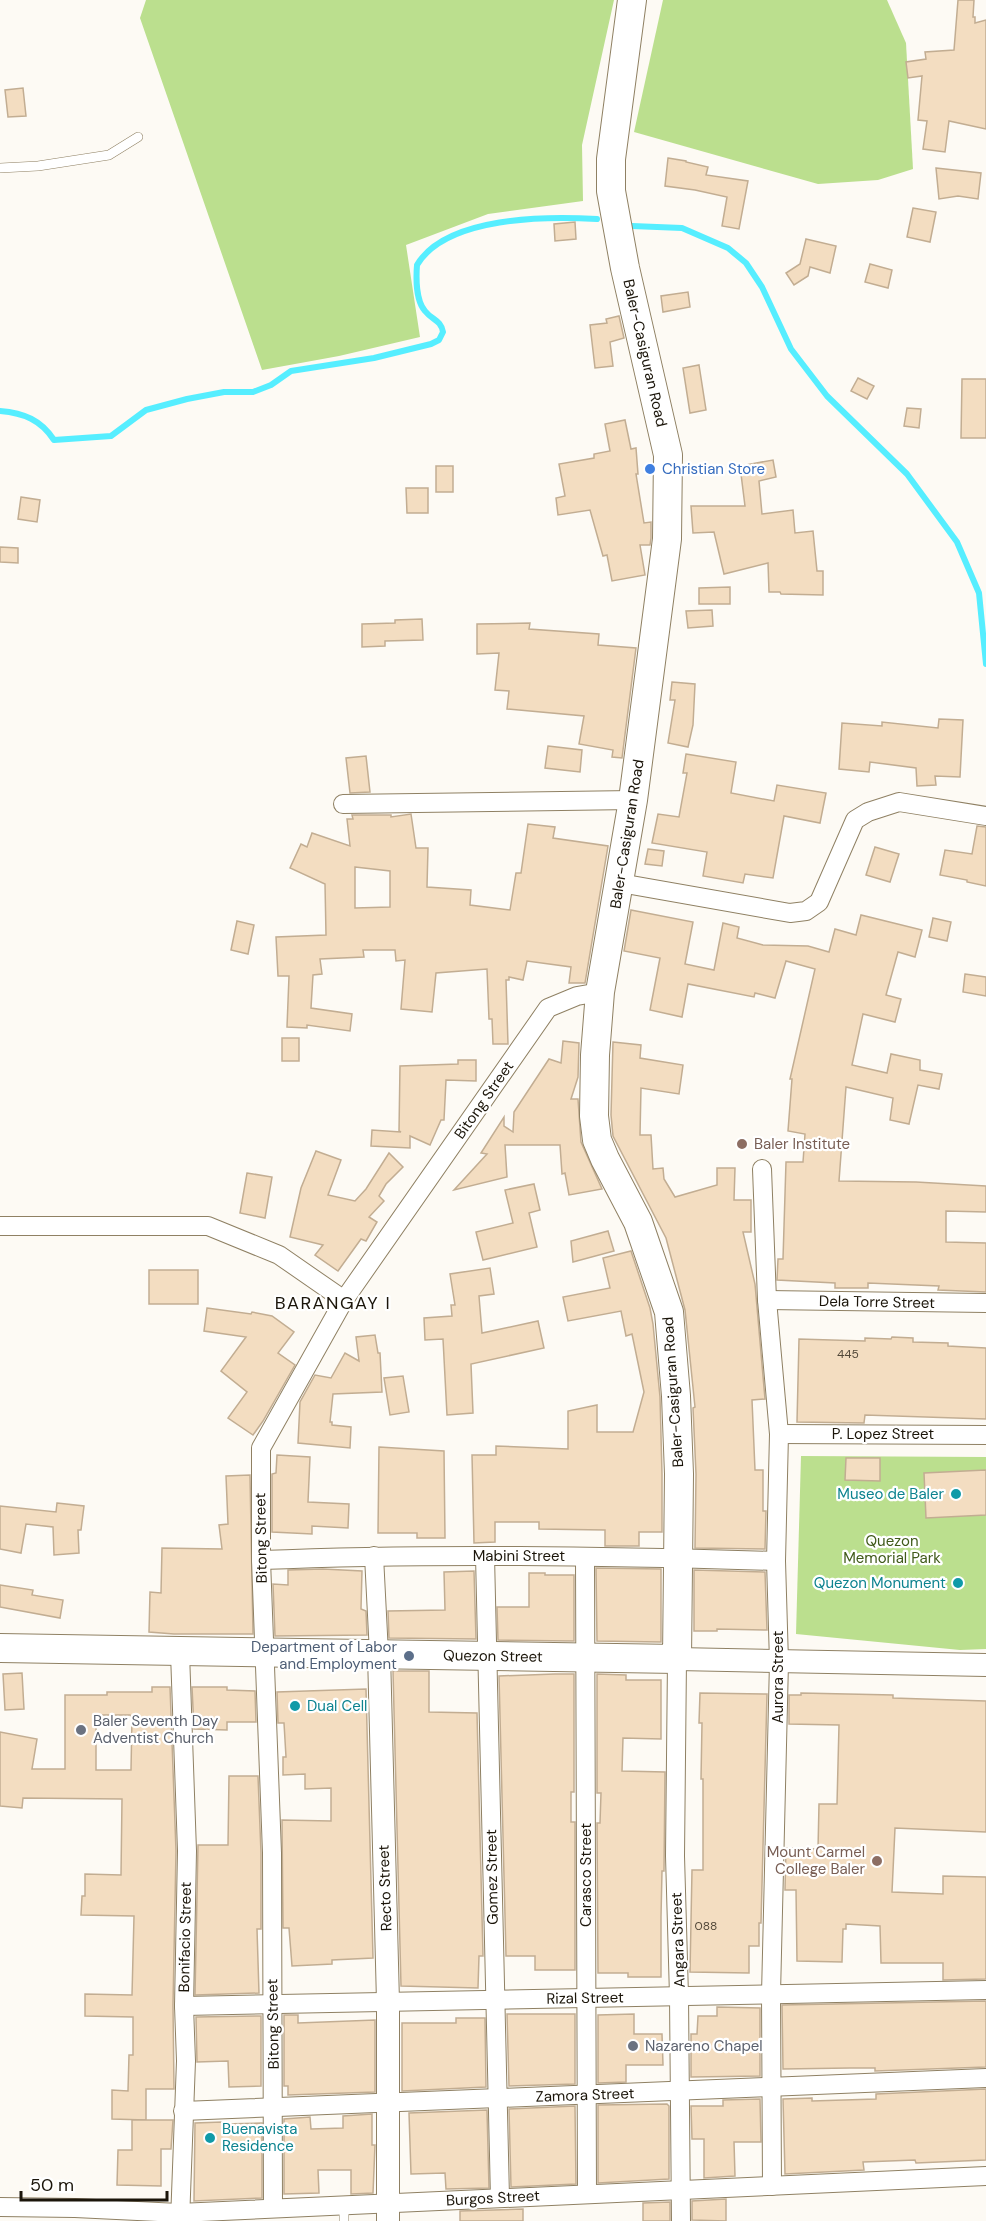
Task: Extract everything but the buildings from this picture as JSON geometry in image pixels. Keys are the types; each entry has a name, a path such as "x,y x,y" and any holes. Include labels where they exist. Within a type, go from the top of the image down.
{"main road":[{"name":"Baler-Casiguran Road","path":"632,0 611,159 611,192 625,268 668,455 666,539 633,800 600,992 595,1055 594,1116 597,1140 638,1222 669,1312 676,1396 679,1474 677,1659"},
{"name":"Quezon Street","path":"0,1648 180,1653 677,1659"}],"street":[{"path":"343,804 633,800"},
{"path":"620,883 790,913 806,911 819,902 855,820 868,812 899,802 986,816"},
{"name":"Bitong Street","path":"273,2208 272,1853 261,1560 261,1448 344,1300 548,1008 577,996 600,992"},
{"name":"Aurora Street","path":"762,1169 767,1300 779,1434 776,1561 779,1662 771,1994 772,2186"},
{"path":"0,1226 208,1226 279,1255 344,1300"},
{"name":"Dela Torre Street","path":"767,1300 986,1303"},
{"name":"P. Lopez Street","path":"779,1434 986,1435"},
{"name":"Mabini Street","path":"261,1560 374,1556 484,1556 776,1561"},
{"name":"Recto Street","path":"374,1556 379,1654 388,2002 387,2212"},
{"name":"Gomez Street","path":"484,1556 500,2198"},
{"name":"Carasco Street","path":"585,1557 587,2194"},
{"name":"Bonifacio Street","path":"180,1653 187,1851 184,2006 186,2061 180,2217"},
{"name":"Quezon Street","path":"677,1659 986,1665"},
{"name":"Angara Street","path":"677,1659 675,1856 681,2221"},
{"name":"Rizal Street","path":"184,2006 986,1990"},
{"name":"Zamora Street","path":"183,2111 986,2079"},
{"name":"Burgos Street","path":"0,2207 75,2208 180,2217 273,2208 344,2213 387,2212 500,2198 986,2176"}],"lane":[{"path":"0,168 109,155 138,136"}],"green space":[{"path":"146,0 614,0 582,145 583,201 488,214 406,245 420,337 339,356 262,370 140,18"},
{"path":"663,0 887,0 906,43 913,169 878,180 818,184 634,132"},
{"name":"Quezon Memorial Park","path":"801,1456 986,1457 986,1649 960,1650 796,1634"}],"waterway":[{"path":"0,411 31,419 43,427 54,440 111,436 146,410 224,392 253,392 271,385 291,371 374,358 431,344 439,340 443,332 436,320 422,307 418,295 417,276 417,265 431,249 450,237 500,222 552,218 597,219"},
{"path":"632,226 682,228 728,248 746,263 762,287 791,349 827,396 907,474 957,542 979,593 986,664"}],"place":[{"name":"Christian Store","path":"650,469"},
{"name":"Baler Institute","path":"742,1144"},
{"name":"Museo de Baler","path":"956,1494"},
{"name":"Quezon Monument","path":"958,1583"},
{"name":"Department of Labor and Employment","path":"409,1656"},
{"name":"Dual Cell","path":"295,1706"},
{"name":"Baler Seventh Day Adventist Church","path":"81,1730"},
{"name":"Mount Carmel College Baler","path":"877,1861"},
{"name":"Nazareno Chapel","path":"633,2046"},
{"name":"Buenavista Residence","path":"210,2138"}],"district":[{"name":"BARANGAY I","path":"333,1303"}]}
